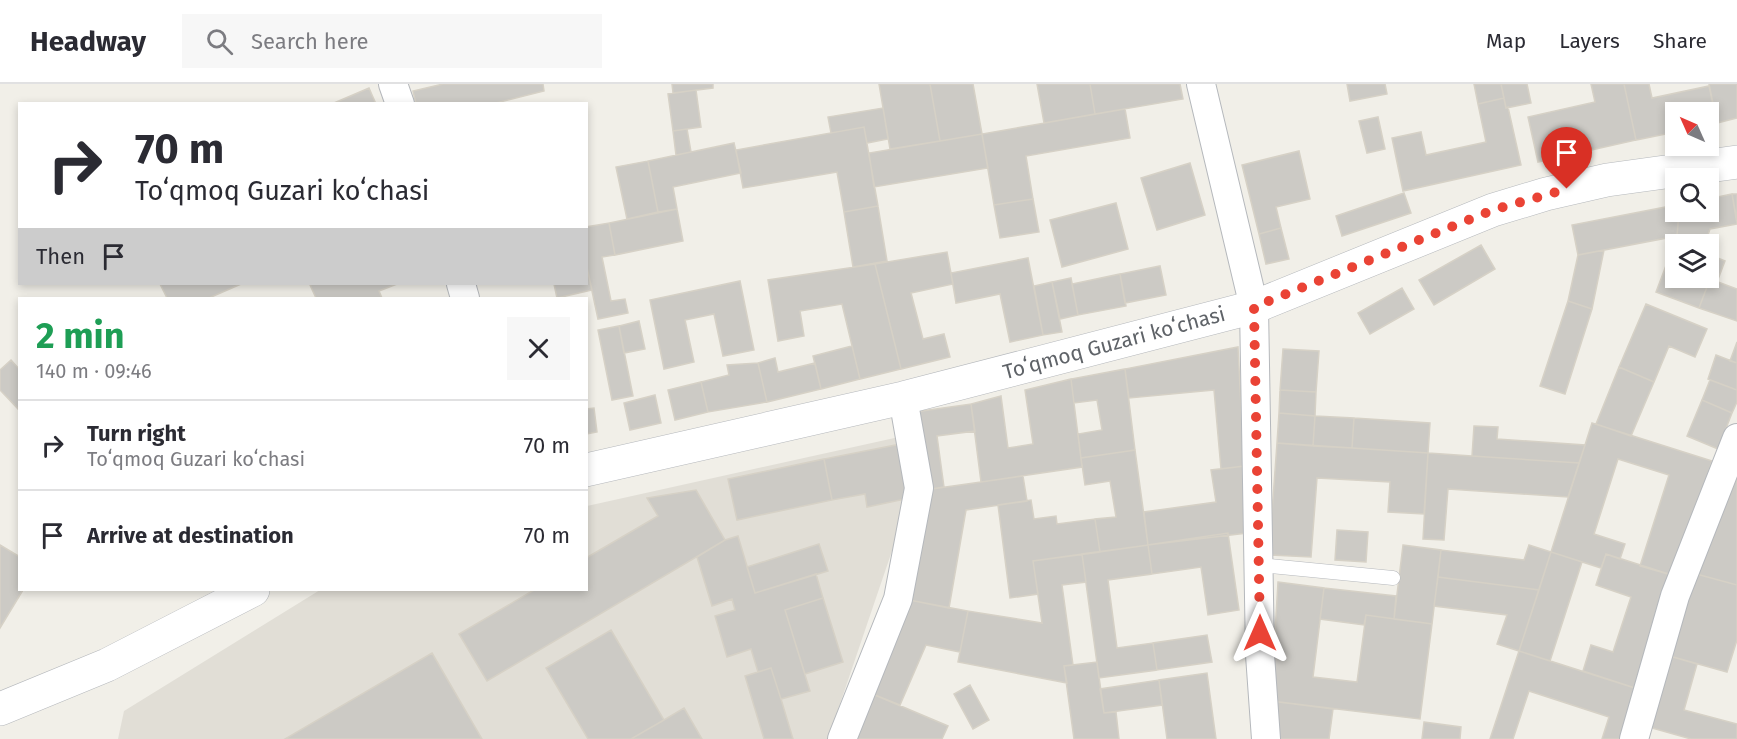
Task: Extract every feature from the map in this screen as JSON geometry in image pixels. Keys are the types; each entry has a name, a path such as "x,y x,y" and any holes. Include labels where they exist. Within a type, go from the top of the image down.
{"street":[{"path":"393,84 399,102"},
{"path":"1201,84 1254,307 1260,655 1266,739"},
{"name":"Toʻqmoq Guzari koʻchasi","path":"588,470 903,398 1254,307 1483,214 1525,201 1607,180 1737,162"},
{"path":"842,739 898,599 919,488 903,398"},
{"path":"1634,739 1675,596 1737,438"},
{"path":"0,709 107,664 251,591"}],"lane":[{"path":"1260,565 1393,578"}],"shaded area":[{"path":"899,437 910,498 828,739 118,739 124,711 318,591 588,591 588,506"}],"building":[{"path":"443,84 543,84 544,91 500,102 416,102 413,91"},
{"path":"672,84 713,84 713,88 673,93"},
{"path":"879,84 930,84 940,141 890,149"},
{"path":"930,84 973,84 982,134 940,141"},
{"path":"1037,84 1090,84 1095,114 1044,123"},
{"path":"1090,84 1180,84 1183,99 1095,114"},
{"path":"1347,84 1385,84 1387,94 1350,101"},
{"path":"1474,84 1501,84 1504,98 1478,104"},
{"path":"1501,84 1527,84 1531,103 1506,108"},
{"path":"1591,84 1624,84 1636,140 1538,162 1528,117 1595,102"},
{"path":"1624,84 1649,84 1652,98 1709,86 1712,102 1665,102 1665,134 1636,140"},
{"path":"1709,84 1737,84 1737,118 1719,122 1719,102 1713,102"},
{"path":"369,88 375,102 336,102"},
{"path":"696,90 701,127 673,131 668,94"},
{"path":"1504,98 1521,165 1403,191 1392,138 1421,132 1426,155 1486,142 1478,104"},
{"path":"883,108 888,139 867,143 864,127 831,133 828,117"},
{"path":"1125,109 1130,138 1026,156 1033,199 994,205 982,134"},
{"path":"1378,117 1385,149 1367,153 1359,121"},
{"path":"864,127 878,206 844,212 837,172 743,188 736,150"},
{"path":"687,129 691,152 676,155 673,131"},
{"path":"982,134 988,168 874,187 869,153"},
{"path":"734,143 741,173 673,187 677,209 658,212 648,161"},
{"path":"1299,151 1310,199 1276,207 1281,228 1259,234 1242,165"},
{"path":"648,161 658,212 627,219 616,167"},
{"path":"1190,163 1205,215 1157,230 1141,178"},
{"path":"1404,193 1411,213 1342,236 1336,216"},
{"path":"1732,194 1737,194 1737,220"},
{"path":"1732,194 1737,224 1710,229 1708,234 1677,234 1678,222 1719,222 1719,197"},
{"path":"1033,199 1039,232 1000,238 994,205"},
{"path":"1116,203 1128,249 1062,267 1050,220"},
{"path":"878,206 887,261 853,267 844,212"},
{"path":"1665,207 1665,222 1678,222 1677,234 1665,234 1665,238 1578,255 1572,225"},
{"path":"677,209 683,241 615,255 609,223"},
{"path":"609,223 615,255 602,257 611,301 625,299 628,313 598,319 588,272 588,227"},
{"path":"1281,228 1289,259 1266,264 1259,234"},
{"path":"1481,245 1495,269 1434,305 1419,280"},
{"path":"1604,250 1592,309 1568,301 1578,255"},
{"path":"947,252 953,284 911,293 923,339 944,334 950,357 901,369 875,264"},
{"path":"1028,258 1043,335 1010,342 1000,294 956,303 951,273"},
{"path":"1719,259 1725,261 1719,277"},
{"path":"875,264 901,369 860,379 842,304 800,311 804,336 778,341 768,280"},
{"path":"1160,266 1166,295 1125,303 1120,274"},
{"path":"1665,268 1665,288 1707,288 1699,308 1656,292"},
{"path":"588,272 592,290 557,297 554,285 588,285"},
{"path":"1120,274 1126,306 1078,315 1072,284"},
{"path":"1071,278 1078,315 1060,319 1052,282"},
{"path":"740,281 754,350 723,356 714,314 685,320 694,362 664,369 650,300"},
{"path":"1052,282 1062,332 1043,335 1034,286"},
{"path":"1719,282 1737,289 1737,321 1699,308 1707,288 1719,288"},
{"path":"160,285 239,285 211,297 166,297"},
{"path":"310,285 394,285 379,291 382,297 316,297"},
{"path":"1402,288 1414,309 1370,334 1358,313"},
{"path":"1568,301 1592,309 1565,394 1540,386"},
{"path":"1646,304 1707,329 1695,357 1669,346 1654,382 1619,367"},
{"path":"639,321 645,349 624,353 619,326"},
{"path":"619,326 633,396 612,400 598,330"},
{"path":"1737,342 1737,363 1730,361"},
{"path":"852,346 860,379 821,389 813,356"},
{"path":"1238,347 1244,466 1221,469 1214,390 1129,398 1125,369"},
{"path":"1283,349 1319,351 1316,392 1280,390"},
{"path":"1716,355 1737,363 1737,390 1708,379"},
{"path":"775,358 778,372 815,363 821,389 767,402 758,363"},
{"path":"11,360 18,368 18,409 0,390 0,370"},
{"path":"758,363 767,402 708,412 701,382 729,375 727,365"},
{"path":"1619,367 1654,382 1631,436 1596,424"},
{"path":"1125,369 1135,450 1081,458 1078,434 1102,430 1097,400 1074,403 1071,379"},
{"path":"1071,379 1082,467 981,482 971,404 1001,396 1008,448 1033,444 1025,390"},
{"path":"1710,380 1737,390 1737,402 1732,413 1702,400"},
{"path":"701,382 708,412 675,420 668,390"},
{"path":"1280,390 1316,392 1315,416 1279,413"},
{"path":"655,395 661,423 630,430 624,403"},
{"path":"1702,400 1732,413 1718,449 1687,436"},
{"path":"971,404 975,431 937,436 944,487 925,490 915,412"},
{"path":"594,408 597,432 588,434 588,409"},
{"path":"1279,413 1315,416 1313,446 1277,443"},
{"path":"1315,416 1354,418 1352,448 1313,446"},
{"path":"1354,418 1430,423 1428,453 1352,448"},
{"path":"1592,423 1712,461 1675,576 1640,566 1669,475 1618,459 1594,534 1625,544 1620,559 1606,554 1601,568 1551,552"},
{"path":"1474,426 1498,427 1497,439 1585,445 1579,463 1472,456"},
{"path":"1277,443 1428,453 1424,514 1388,512 1390,482 1317,478 1311,557 1269,555"},
{"path":"901,444 910,498 867,507 865,494 832,500 824,459"},
{"path":"1135,450 1148,545 1100,552 1095,519 1116,517 1110,481 1085,485 1081,458"},
{"path":"1428,453 1579,463 1568,497 1448,489 1444,540 1423,539"},
{"path":"824,459 832,500 737,520 728,479"},
{"path":"1244,466 1247,533 1148,545 1144,512 1216,502 1211,470"},
{"path":"1023,476 1027,501 966,510 949,608 909,600 925,490"},
{"path":"1737,477 1737,585 1689,572"},
{"path":"696,490 725,540 487,681 459,634 532,591 588,591 588,557 658,516 647,498"},
{"path":"1031,500 1034,519 1056,516 1057,524 1095,519 1100,552 1033,561 1038,594 1010,598 998,505"},
{"path":"1337,530 1368,532 1366,562 1335,560"},
{"path":"1228,533 1239,610 1208,615 1201,567 1152,574 1148,545"},
{"path":"738,536 755,593 816,574 823,598 785,610 810,691 781,699 771,668 758,672 751,649 727,657 715,616 735,610 732,599 712,606 697,557 725,540"},
{"path":"819,544 828,571 755,593 747,567"},
{"path":"0,545 18,556 18,591 22,591 0,628"},
{"path":"1148,545 1152,574 1108,580 1117,648 1153,643 1157,670 1099,678 1082,554"},
{"path":"1403,545 1441,550 1432,624 1394,619"},
{"path":"1529,545 1551,552 1539,590 1438,577 1441,550 1524,560"},
{"path":"1551,552 1582,562 1550,661 1519,651"},
{"path":"1082,554 1086,582 1062,585 1073,665 1064,666 1067,683 958,662 968,611 1042,623 1033,561"},
{"path":"1606,554 1675,576 1638,689 1583,671 1591,645 1613,652 1631,597 1596,585"},
{"path":"1689,572 1737,585 1737,640 1727,672 1666,655"},
{"path":"1438,577 1539,590 1519,651 1497,644 1507,615 1434,606"},
{"path":"1278,582 1324,588 1313,677 1357,682 1366,615 1432,624 1420,719 1271,701"},
{"path":"1324,588 1396,596 1394,619 1366,615 1364,625 1320,619"},
{"path":"823,598 843,662 805,674 785,610"},
{"path":"909,600 968,611 960,652 926,645 900,705 870,693"},
{"path":"611,630 664,720 631,739 588,739 546,668"},
{"path":"1207,635 1212,662 1157,670 1153,643"},
{"path":"1519,651 1644,691 1628,739 1602,739 1609,717 1529,691 1513,739 1490,739"},
{"path":"432,653 482,739 285,739"},
{"path":"1666,655 1697,664 1684,710 1737,724 1737,739 1691,739 1645,726"},
{"path":"1097,662 1104,713 1116,712 1119,739 1074,739 1064,666"},
{"path":"771,668 793,739 764,739 745,676"},
{"path":"1207,673 1216,739 1167,739 1159,680"},
{"path":"1159,680 1162,705 1104,713 1100,689"},
{"path":"970,685 989,720 973,729 954,694"},
{"path":"870,693 948,726 942,739 852,739"},
{"path":"1271,701 1333,709 1329,739 1276,739"},
{"path":"684,708 702,739 631,739 664,720"},
{"path":"1424,722 1461,727 1460,739 1422,739"}],"route":[{"path":"1260,633 1254,307 1493,210 1567,189"}]}
